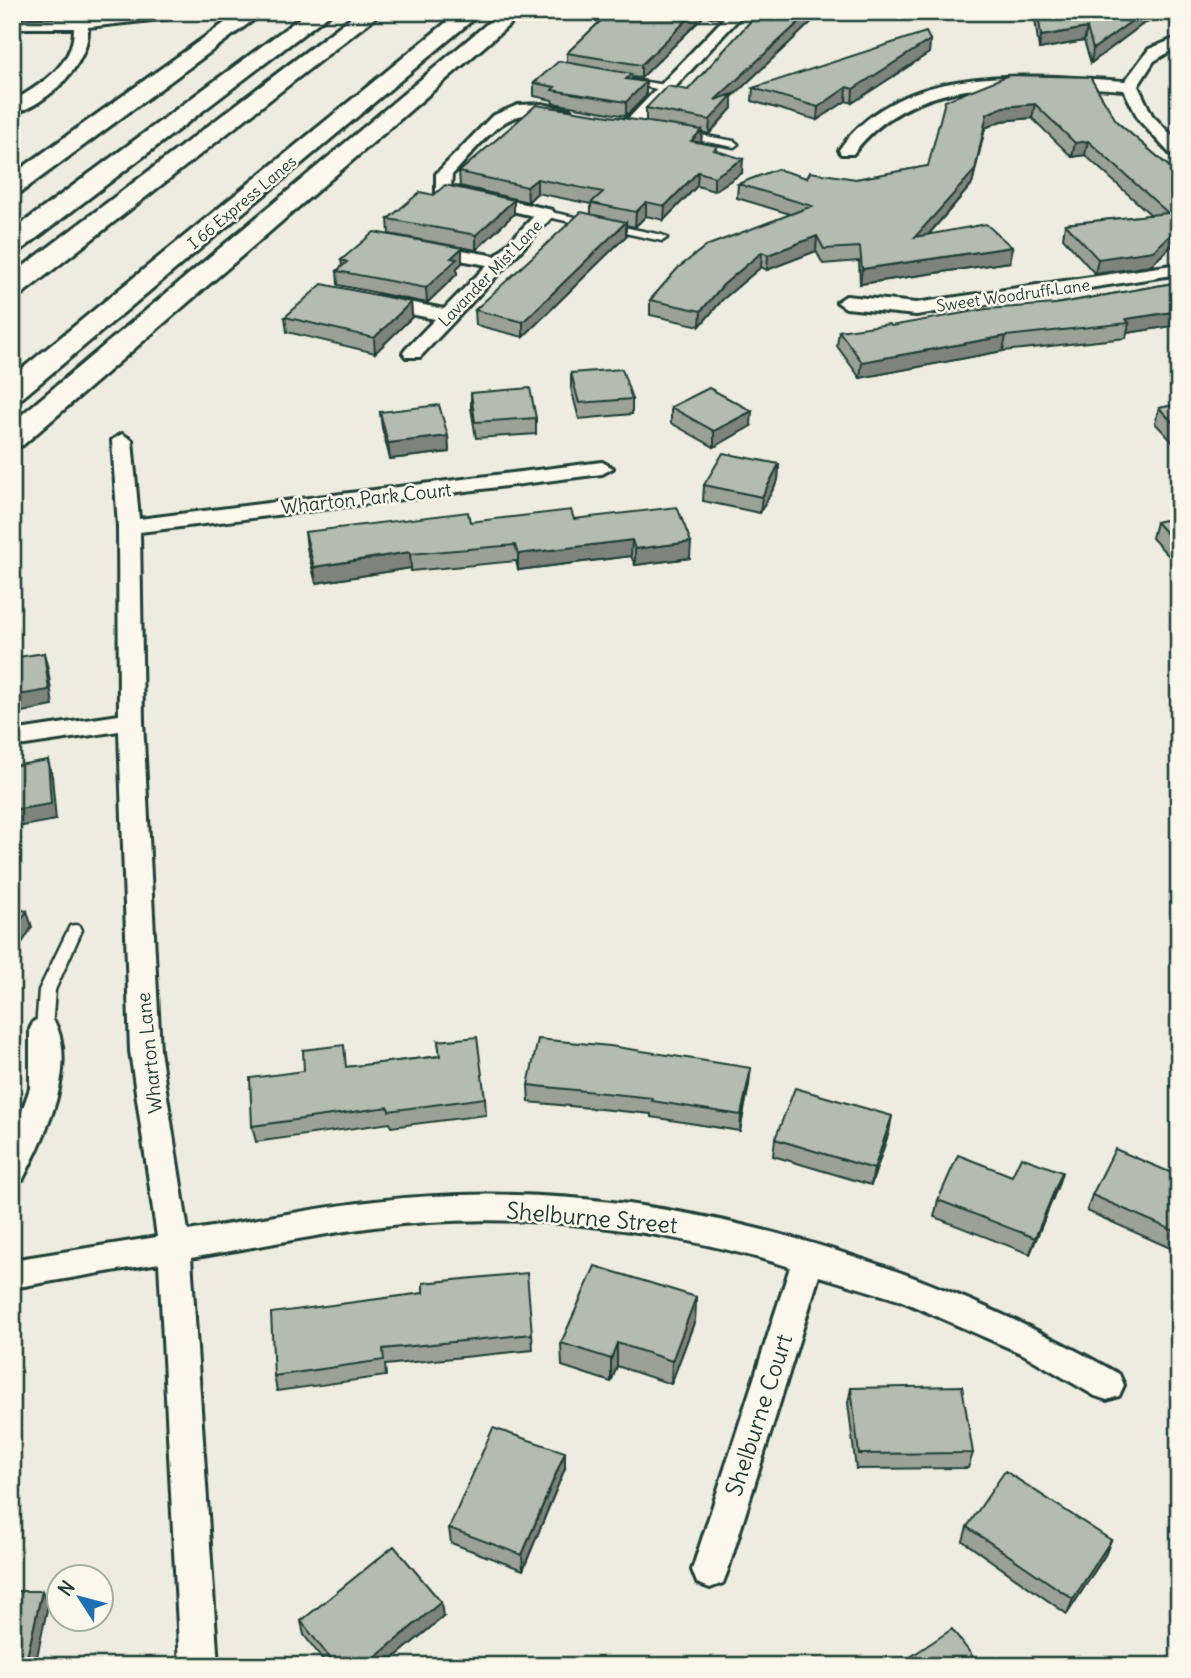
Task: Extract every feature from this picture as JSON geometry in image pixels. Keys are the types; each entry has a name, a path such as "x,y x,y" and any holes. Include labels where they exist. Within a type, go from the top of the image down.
{"highway":[{"path":"12,187 254,12"},
{"path":"12,219 286,12"},
{"path":"12,244 323,12"},
{"path":"12,288 372,12"},
{"name":"I 66 Express Lanes","path":"12,392 472,12"},
{"path":"12,439 514,12"}],"street":[{"path":"12,24 81,23 189,12"},
{"name":"Lavander Mist Lane","path":"546,214 442,190 444,174 498,120 518,110 542,109 637,127 666,88 735,15"},
{"path":"12,108 67,70 82,42 81,23"},
{"path":"1179,41 1169,44 1139,65 1130,86 1145,117 1179,153"},
{"path":"847,150 867,126 898,106 941,92 990,82 1041,81 1130,86"},
{"name":"Lavander Mist Lane","path":"413,353 546,214"},
{"path":"408,245 500,262"},
{"name":"Sweet Woodruff Lane","path":"846,302 916,309 1179,269"},
{"path":"355,297 449,316"},
{"name":"Wharton Lane","path":"122,440 129,527 131,720 145,1052 174,1245 199,1666"},
{"name":"Wharton Park Court","path":"129,527 602,468"},
{"path":"12,739 131,720"},
{"path":"12,1170 44,1102 48,1074 44,1029"},
{"name":"Shelburne Street","path":"12,1274 174,1245 376,1214 461,1209 547,1210 646,1219 733,1236 909,1289 1035,1344 1107,1384"},
{"name":"Shelburne Court","path":"709,1570 808,1260"}],"lane":[{"path":"696,12 735,15"},
{"path":"614,79 666,88"},
{"path":"670,132 734,144"},
{"path":"546,214 662,238"},
{"path":"44,1029 47,990 75,930"}],"building":[{"path":"610,12 695,12 641,65 567,53"},
{"path":"759,12 810,12 715,100 733,94 710,120 646,108 667,86 688,90"},
{"path":"1038,12 1144,12 1093,49 1087,28 1041,36"},
{"path":"926,32 930,40 853,89 847,87 818,107 753,88"},
{"path":"559,61 632,74 626,79 646,82 626,102 552,90 555,87 534,83"},
{"path":"1009,75 1090,77 1117,122 1179,175 1179,227 1153,251 1098,259 1065,224 1168,213 1088,141 1075,143 1035,104 1003,107 987,114 975,170 915,237 986,224 1012,247 862,269 860,247 824,249 817,236 768,255 762,252 723,285 701,311 650,300 678,268 706,246 812,206 738,184 777,169 807,178 810,172 856,179 928,166 945,101"},
{"path":"536,105 702,130 691,141 718,146 714,150 743,159 714,177 698,172 665,206 646,202 636,212 591,203 603,192 537,179 527,187 459,172"},
{"path":"445,185 514,200 476,235 388,219 420,192 434,195"},
{"path":"581,212 626,222 523,322 475,310"},
{"path":"374,232 462,248 451,258 457,259 426,288 337,271 347,262 341,260"},
{"path":"1179,282 1179,311 1126,319 1129,323 1006,336 862,362 839,331 889,324 891,326 986,309 1056,304"},
{"path":"322,284 411,302 374,338 285,317"},
{"path":"622,369 632,399 579,403 571,373"},
{"path":"530,388 536,418 475,422 471,393"},
{"path":"709,388 752,411 714,431 671,407"},
{"path":"1179,404 1179,429 1159,408"},
{"path":"439,405 448,436 388,443 380,412"},
{"path":"723,453 779,464 762,497 704,485"},
{"path":"677,507 691,542 635,549 632,540 518,554 515,545 410,552 314,567 305,532 468,512 470,522 571,510 574,519"},
{"path":"1179,517 1179,547 1156,522"},
{"path":"44,653 49,690 12,696 12,658"},
{"path":"48,760 51,804 12,810 12,766"},
{"path":"12,908 27,911 12,934"},
{"path":"477,1037 485,1098 389,1111 388,1107 252,1126 250,1078 304,1071 303,1050 344,1045 346,1067 440,1056 438,1041"},
{"path":"538,1039 610,1046 751,1068 741,1115 652,1101 653,1098 528,1085"},
{"path":"795,1088 892,1116 874,1169 775,1139"},
{"path":"1115,1149 1179,1176 1179,1233 1092,1195"},
{"path":"958,1155 1012,1176 1021,1157 1062,1172 1035,1238 938,1200"},
{"path":"595,1266 696,1297 672,1361 617,1343 611,1359 561,1343"},
{"path":"527,1273 532,1334 383,1349 384,1360 274,1376 271,1313 423,1293 423,1283"},
{"path":"962,1386 973,1453 859,1454 851,1388"},
{"path":"493,1428 565,1452 522,1555 449,1528"},
{"path":"1005,1471 1111,1540 1073,1599 967,1527"},
{"path":"394,1546 441,1602 365,1666 336,1666 301,1621"},
{"path":"12,1591 42,1591 25,1666 12,1666"},
{"path":"952,1629 980,1666 897,1666"}]}
